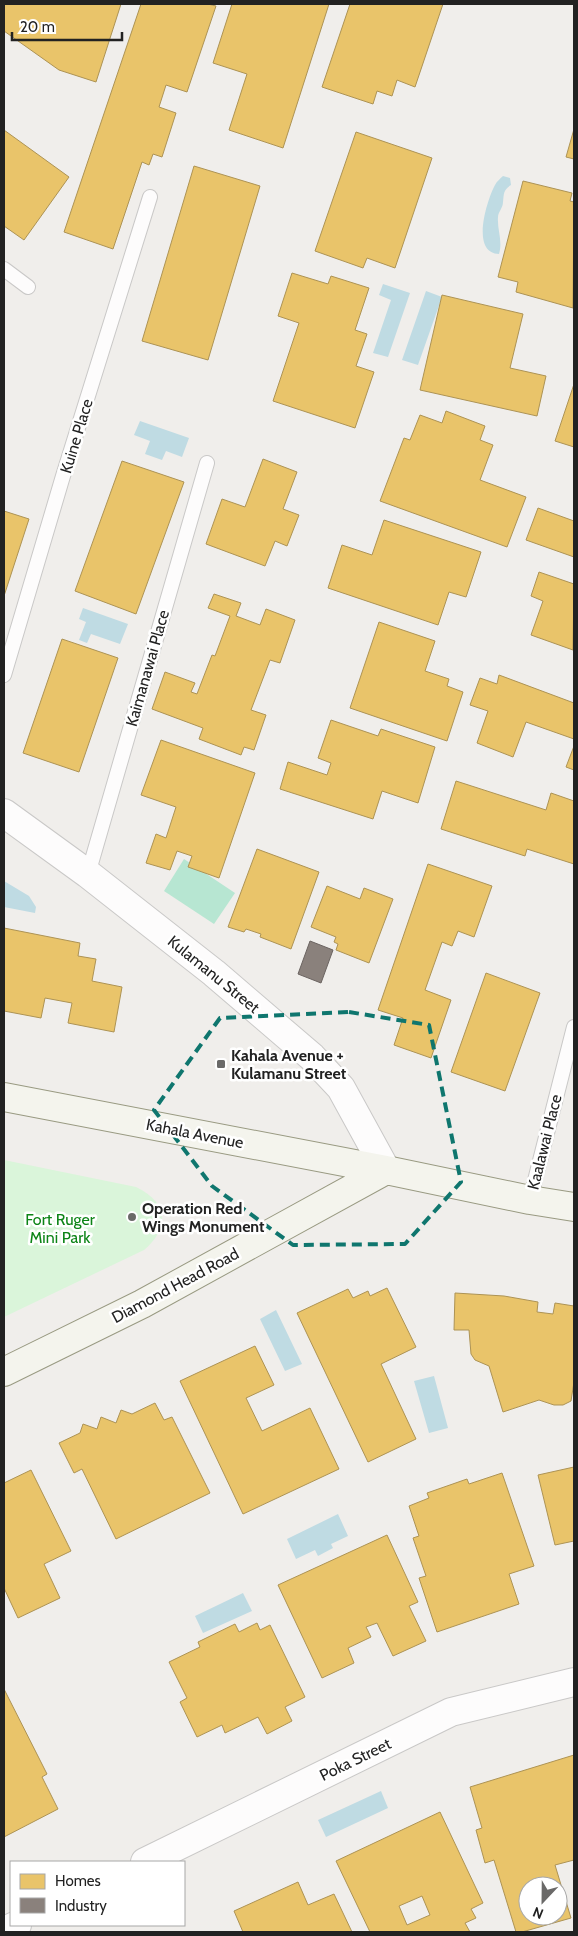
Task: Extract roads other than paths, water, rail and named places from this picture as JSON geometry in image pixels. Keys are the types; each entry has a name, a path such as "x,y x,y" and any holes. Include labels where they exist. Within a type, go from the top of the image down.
{"street":[{"name":"Kulamanu Street","path":"4,813 88,874 214,973 312,1057 341,1088 386,1170"},
{"name":"Kahala Avenue","path":"4,1097 386,1170"},
{"path":"386,1170 530,1200 574,1207"},
{"name":"Diamond Head Road","path":"4,1372 142,1304 386,1170"},
{"name":"Poka Street","path":"147,1861 451,1712 574,1682"}],"lane":[{"name":"Kuine Place","path":"4,675 63,476 150,198"},
{"path":"4,269 28,287"},
{"name":"Kaimanawai Place","path":"88,874 207,463"},
{"name":"Kaalawai Place","path":"530,1200 574,1026"}],"water":[{"path":"503,176 510,178 511,185 504,192 503,204 498,215 499,254 490,251 485,245 483,225 492,192 497,182"},
{"path":"383,284 410,293 388,357 373,353 391,300 379,295"},
{"path":"426,291 442,297 418,365 402,360"},
{"path":"140,421 189,438 182,457 166,451 162,460 145,454 150,441 134,435"},
{"path":"83,608 128,624 120,644 91,634 87,643 79,640 86,622 79,619"},
{"path":"4,881 29,896 36,907 35,913 4,907"},
{"path":"276,1310 302,1364 285,1371 260,1319"},
{"path":"434,1376 448,1428 429,1433 414,1381"},
{"path":"338,1514 348,1536 331,1544 333,1548 318,1556 315,1550 296,1559 287,1539"},
{"path":"243,1593 252,1611 203,1633 195,1616"},
{"path":"381,1791 388,1808 326,1837 318,1820"}],"place":[{"name":"Kahala Avenue + Kulamanu Street","path":"221,1064"},
{"name":"Operation Red Wings Monument","path":"132,1217"}],"park label":[{"name":"Fort Ruger Mini Park","path":"60,1228"}]}
